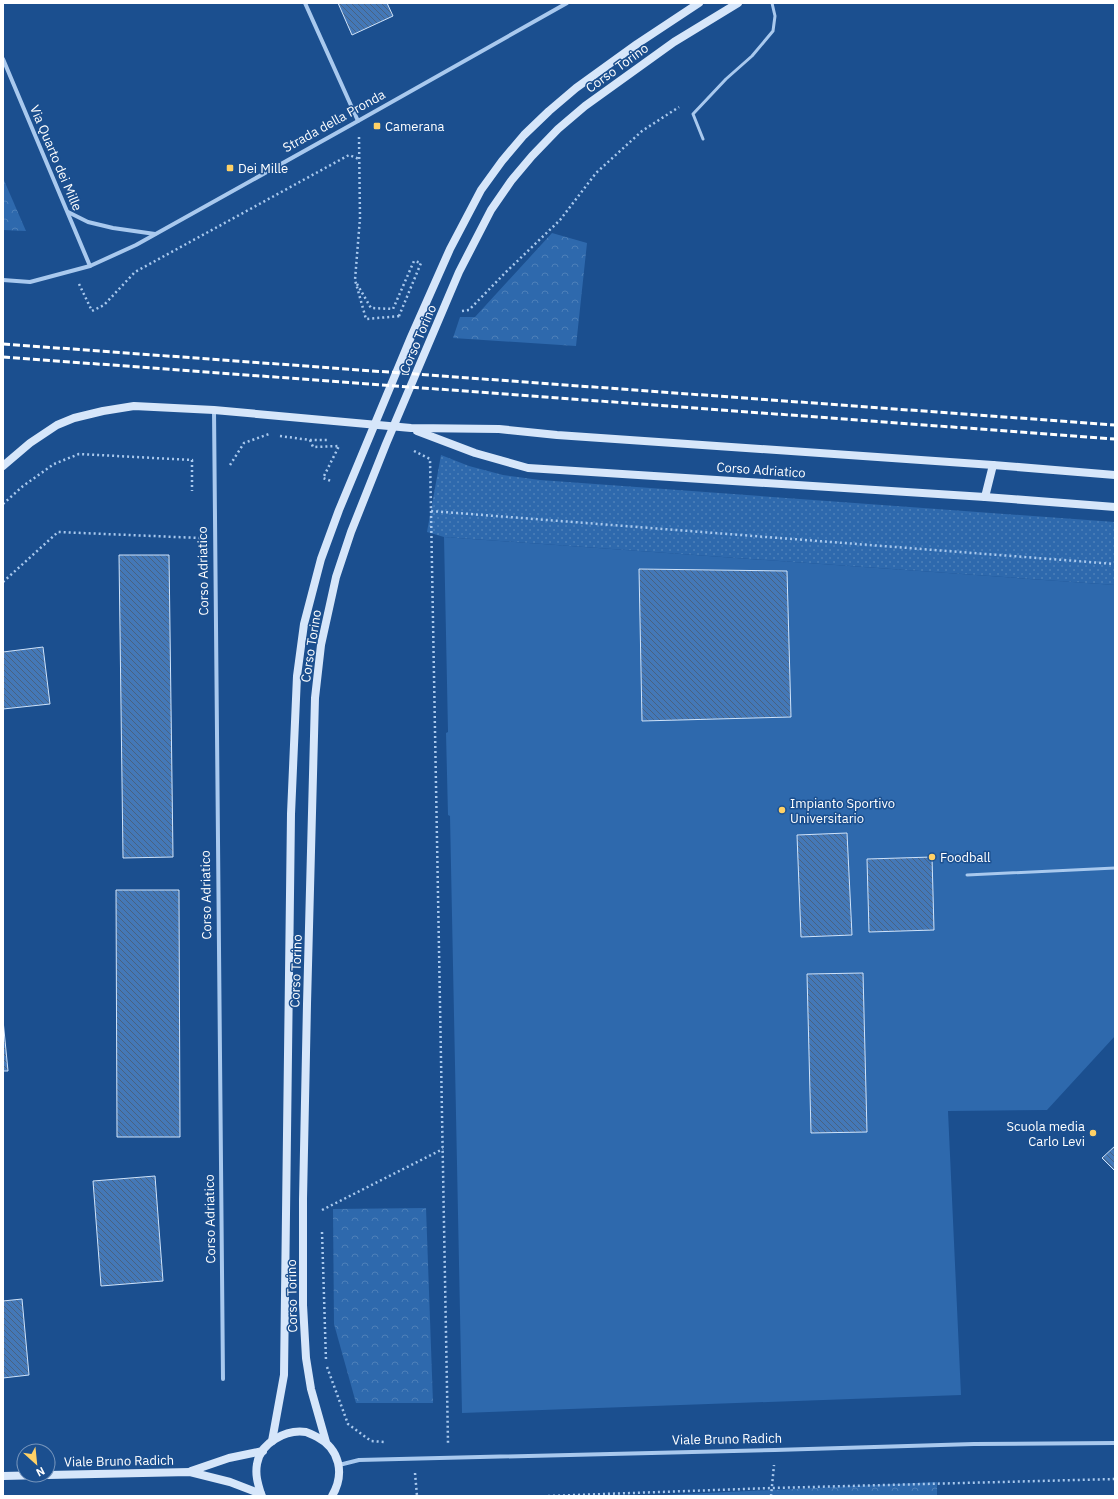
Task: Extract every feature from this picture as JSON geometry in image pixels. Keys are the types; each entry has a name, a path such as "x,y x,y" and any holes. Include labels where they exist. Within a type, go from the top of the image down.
{"street":[{"path":"305,3 358,122"},
{"path":"555,3 558,8"},
{"name":"Strada della Pronda","path":"3,280 30,282 90,266 136,245 358,122 567,3"},
{"name":"Corso Torino","path":"272,1441 284,1375 289,898 297,676 304,624 321,559 344,498 421,314 450,249 481,190 502,161 524,135 549,111 576,88 637,44 700,3"},
{"name":"Corso Torino","path":"326,1442 311,1389 306,1358 303,1305 303,1198 306,1012 315,698 321,645 336,577 351,532 416,372 459,272 491,210 511,181 558,129 585,106 674,42 738,3"},
{"name":"Via Quarto dei Mille","path":"3,59 90,266"},
{"path":"67,212 88,222 113,228 155,234"},
{"name":"Corso Adriatico","path":"3,466 30,443 57,426 74,418 134,406 214,410 412,428 499,429 565,436 993,465 1115,475"},
{"name":"Corso Adriatico","path":"214,410 223,1379"},
{"name":"Corso Adriatico","path":"412,428 475,453 528,468 985,497 1115,507"},
{"path":"985,497 993,465"},
{"path":"262,1495 256,1478 257,1463 263,1451 272,1441 292,1432 307,1432 326,1442 334,1452 339,1465 338,1486 332,1496"},
{"name":"Viale Bruno Radich","path":"339,1465 359,1460 974,1444 1115,1443"},
{"name":"Viale Bruno Radich","path":"190,1472 229,1458 263,1451"},
{"name":"Viale Bruno Radich","path":"56,1475 190,1472 230,1482 262,1495"},
{"path":"3,1476 16,1476"}],"lane":[{"path":"703,139 693,114 726,79 752,56 773,30 774,16 772,3"},
{"path":"967,875 1115,868"}],"path":[{"path":"456,311 469,310 560,220 596,173 642,131 681,106"},
{"path":"72,270 92,311 104,305 135,272 350,155 359,159 360,218 355,280 366,319 421,314"},
{"path":"355,280 371,308 393,309 414,261"},
{"path":"228,468 244,443 268,434 310,440 330,440"},
{"path":"310,440 313,447 339,446 323,478"},
{"path":"414,451 430,459 449,1458"},
{"path":"3,504 23,486 54,464 78,454 192,460 192,491"},
{"path":"431,511 1115,564"},
{"path":"3,582 58,532 215,538"},
{"path":"322,1210 443,1150"},
{"path":"326,1365 348,1424 371,1441 386,1442"},
{"path":"771,1496 775,1450"},
{"path":"414,1459 417,1496"},
{"path":"548,1496 772,1488 1115,1479"}],"green space":[{"path":"3,178 26,231 3,230"},
{"path":"552,233 587,243 576,346 453,338 460,317 475,317"},
{"path":"441,455 469,466 503,475 540,480 1115,522 1115,585 444,537 427,532"},
{"name":"Impianto Sportivo Universitario","path":"444,537 1115,585 1115,1036 1047,1110 948,1111 961,1395 462,1413 450,816 448,815 446,733 448,732"},
{"path":"426,1208 433,1403 356,1403 334,1324 333,1209"},
{"path":"937,1482 937,1496 645,1496"}],"building":[{"path":"338,3 387,3 393,16 352,35"},
{"path":"119,555 169,555 173,857 123,858"},
{"path":"639,569 787,571 791,717 642,721"},
{"path":"43,647 50,704 3,709 3,652"},
{"path":"847,833 852,935 801,937 797,835"},
{"path":"932,857 934,930 869,932 867,859"},
{"path":"116,890 179,890 180,1137 117,1137"},
{"path":"863,973 867,1132 811,1133 807,974"},
{"path":"3,1020 8,1071 3,1071"},
{"path":"1115,1146 1115,1171 1102,1158"},
{"path":"155,1176 163,1281 101,1286 93,1181"},
{"path":"22,1299 29,1375 3,1378 3,1301"}],"railway":[{"path":"3,344 1115,425"},
{"path":"3,357 1115,439"}],"place":[{"name":"Camerana","path":"377,126"},
{"name":"Dei Mille","path":"230,168"},
{"name":"Impianto Sportivo Universitario","path":"782,810"},
{"name":"Foodball","path":"932,857"},
{"name":"Scuola media Carlo Levi","path":"1093,1133"}]}
